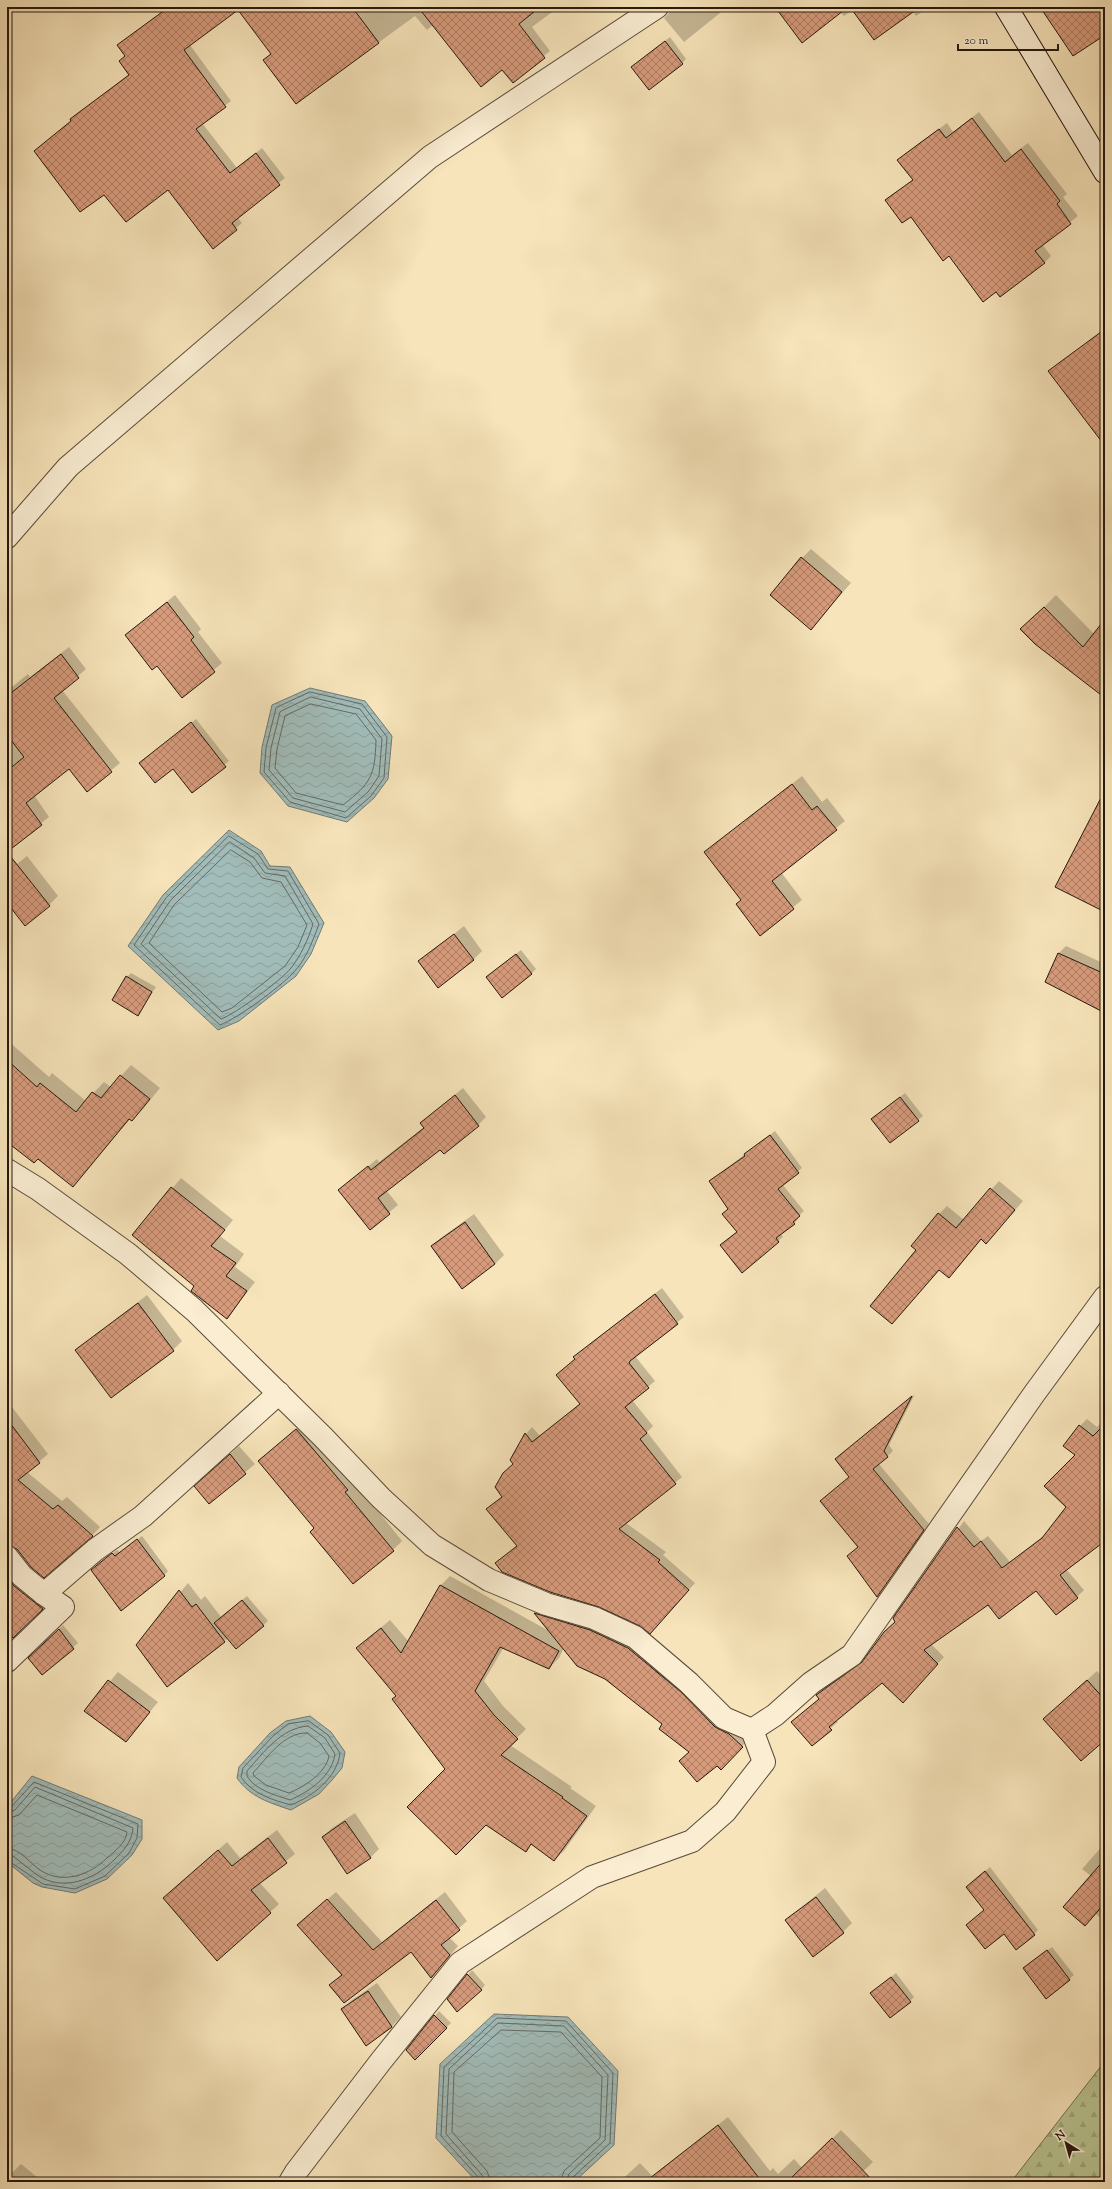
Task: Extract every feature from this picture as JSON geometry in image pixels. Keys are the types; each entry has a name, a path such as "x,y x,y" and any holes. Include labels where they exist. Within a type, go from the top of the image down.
{"street":[{"path":"7,537 68,467 430,156 657,7"},
{"path":"1006,7 1105,172"},
{"path":"7,1170 38,1189 128,1254 194,1310 280,1393 381,1498 432,1545 489,1580 546,1604 594,1618 635,1637 689,1683 724,1718 752,1730 764,1762 725,1812 692,1841 592,1877 460,1963 381,2061 296,2172 290,2182"},
{"path":"752,1730 775,1715 811,1683 852,1655 1034,1394 1105,1297"},
{"path":"44,1594 95,1550 144,1516 280,1393"},
{"path":"7,1557 22,1576 63,1607 7,1661"}],"green space":[{"path":"1105,2061 1105,2182 1011,2182"}],"water":[{"path":"310,688 365,701 392,736 388,779 374,798 347,822 288,806 260,773 262,747 272,705"},
{"path":"229,830 261,851 270,866 290,867 324,923 311,954 296,976 239,1021 218,1030 128,946 163,895"},
{"path":"310,1716 331,1732 345,1752 342,1768 319,1794 291,1810 268,1802 254,1795 242,1785 237,1778 239,1767 270,1733 286,1721"},
{"path":"32,1776 142,1820 142,1839 132,1855 107,1879 75,1893 42,1887 33,1883 7,1862 7,1807"},
{"path":"494,2014 568,2017 618,2071 614,2145 574,2182 477,2182 436,2138 440,2064"}],"building":[{"path":"169,7 352,7 379,43 296,104 263,60 271,54 238,10 184,50 226,107 196,129 230,173 256,153 280,185 232,223 237,230 213,249 168,190 126,222 104,195 80,212 34,151 71,121 70,119 129,75 119,61 125,56 117,45"},
{"path":"418,7 540,7 519,24 545,58 513,83 502,70 481,87"},
{"path":"775,7 848,7 802,43"},
{"path":"850,7 920,7 874,40"},
{"path":"1040,7 1105,7 1105,35 1073,56"},
{"path":"665,41 683,64 649,90 631,67"},
{"path":"972,118 1005,162 1021,149 1060,201 1057,204 1071,224 1035,251 1045,263 1000,297 996,292 983,302 949,256 943,261 911,217 902,223 885,200 913,180 897,160 939,129 946,138"},
{"path":"1105,329 1105,446 1048,371"},
{"path":"801,557 842,592 811,630 770,595"},
{"path":"167,602 194,637 191,640 215,672 182,698 157,666 152,670 125,635"},
{"path":"1044,607 1083,647 1105,619 1105,698 1035,644 1020,629"},
{"path":"61,654 79,678 54,698 112,772 87,792 69,769 26,803 42,825 7,852 7,771 24,757 7,735 7,696"},
{"path":"191,722 226,767 192,793 173,769 155,783 139,763"},
{"path":"792,784 812,810 817,806 837,830 772,881 794,909 760,936 736,904 741,900 704,852"},
{"path":"1105,790 1105,912 1055,887"},
{"path":"7,852 50,906 25,926 7,903"},
{"path":"454,934 474,960 438,988 418,961"},
{"path":"1058,953 1105,974 1105,1013 1045,982"},
{"path":"516,954 532,974 502,998 486,977"},
{"path":"126,976 152,992 138,1016 112,1000"},
{"path":"7,1060 37,1087 40,1083 76,1112 92,1092 101,1098 120,1075 150,1099 132,1121 129,1119 73,1187 38,1159 34,1163 7,1142"},
{"path":"455,1095 479,1126 444,1154 440,1150 378,1198 390,1214 370,1230 338,1190 368,1166 371,1170 424,1128 420,1123"},
{"path":"900,1097 919,1121 890,1143 871,1119"},
{"path":"770,1135 799,1173 778,1189 800,1216 793,1222 795,1224 776,1238 779,1242 742,1273 720,1245 737,1232 722,1214 728,1209 709,1181 745,1156 744,1154"},
{"path":"171,1187 225,1230 211,1246 236,1263 226,1276 247,1291 227,1319 191,1291 194,1286 132,1235"},
{"path":"990,1188 1015,1210 986,1244 981,1239 949,1278 939,1270 892,1324 870,1306 916,1250 911,1246 938,1213 956,1228"},
{"path":"465,1222 495,1264 462,1289 431,1246"},
{"path":"655,1294 678,1324 630,1361 629,1363 649,1388 625,1407 647,1433 640,1439 676,1484 619,1529 660,1560 658,1562 689,1590 650,1634 640,1626 599,1607 550,1592 502,1572 495,1563 517,1546 486,1509 502,1497 495,1487 503,1473 513,1464 510,1460 525,1433 532,1442 580,1404 556,1375 575,1359 573,1357"},
{"path":"138,1303 174,1351 111,1398 75,1350"},
{"path":"912,1396 884,1451 888,1457 873,1469 924,1530 877,1597 847,1556 858,1547 820,1501 849,1477 835,1459"},
{"path":"7,1419 40,1463 18,1480 53,1509 58,1505 93,1536 44,1578 31,1567 17,1549 7,1545"},
{"path":"1105,1424 1105,1541 1060,1575 1078,1598 1056,1615 1036,1591 999,1619 988,1605 924,1650 938,1664 903,1703 882,1683 829,1727 832,1730 812,1746 791,1722 819,1699 816,1695 862,1662 884,1632 895,1622 893,1618 957,1527 974,1547 981,1541 1002,1568 1042,1538 1066,1507 1044,1486 1075,1455 1063,1446 1079,1425 1093,1436"},
{"path":"296,1429 348,1490 345,1492 394,1551 353,1584 310,1532 314,1528 258,1461"},
{"path":"230,1454 246,1474 209,1504 194,1486"},
{"path":"137,1539 165,1576 121,1611 91,1570 112,1553 115,1556"},
{"path":"7,1577 14,1586 43,1609 13,1638 7,1631"},
{"path":"440,1585 559,1651 549,1669 500,1647 475,1691 494,1715 518,1739 501,1755 563,1797 562,1798 587,1816 554,1861 531,1844 526,1852 486,1825 456,1855 407,1807 445,1769 392,1699 396,1696 356,1648 381,1628 401,1653"},
{"path":"179,1590 192,1607 196,1604 225,1642 167,1687 136,1645"},
{"path":"242,1600 264,1626 236,1649 214,1623"},
{"path":"534,1613 590,1630 628,1648 681,1692 715,1727 729,1734 743,1747 721,1770 717,1766 697,1782 679,1761 689,1752 659,1729 662,1724 605,1679 577,1666"},
{"path":"59,1629 74,1649 42,1675 28,1658"},
{"path":"108,1680 150,1712 126,1742 84,1711"},
{"path":"1087,1680 1105,1700 1105,1740 1081,1761 1043,1719"},
{"path":"345,1821 371,1858 347,1874 322,1837"},
{"path":"268,1838 287,1863 251,1890 271,1913 217,1961 163,1898 218,1850 232,1866"},
{"path":"1105,1859 1105,1903 1085,1926 1063,1907"},
{"path":"985,1871 1035,1935 1016,1950 1004,1934 985,1949 966,1925 984,1910 966,1887"},
{"path":"816,1897 844,1933 813,1957 785,1920"},
{"path":"327,1899 373,1950 436,1900 460,1930 441,1945 450,1955 431,1978 411,1952 344,2003 329,1985 342,1975 297,1925"},
{"path":"1047,1950 1070,1980 1046,1999 1023,1968"},
{"path":"467,1974 482,1990 457,2012 447,1999"},
{"path":"891,1977 911,2002 890,2018 870,1993"},
{"path":"368,1991 392,2027 366,2046 341,2009"},
{"path":"434,2015 447,2028 415,2060 406,2050"},
{"path":"718,2125 762,2182 645,2182"},
{"path":"832,2138 874,2182 787,2182"}]}
